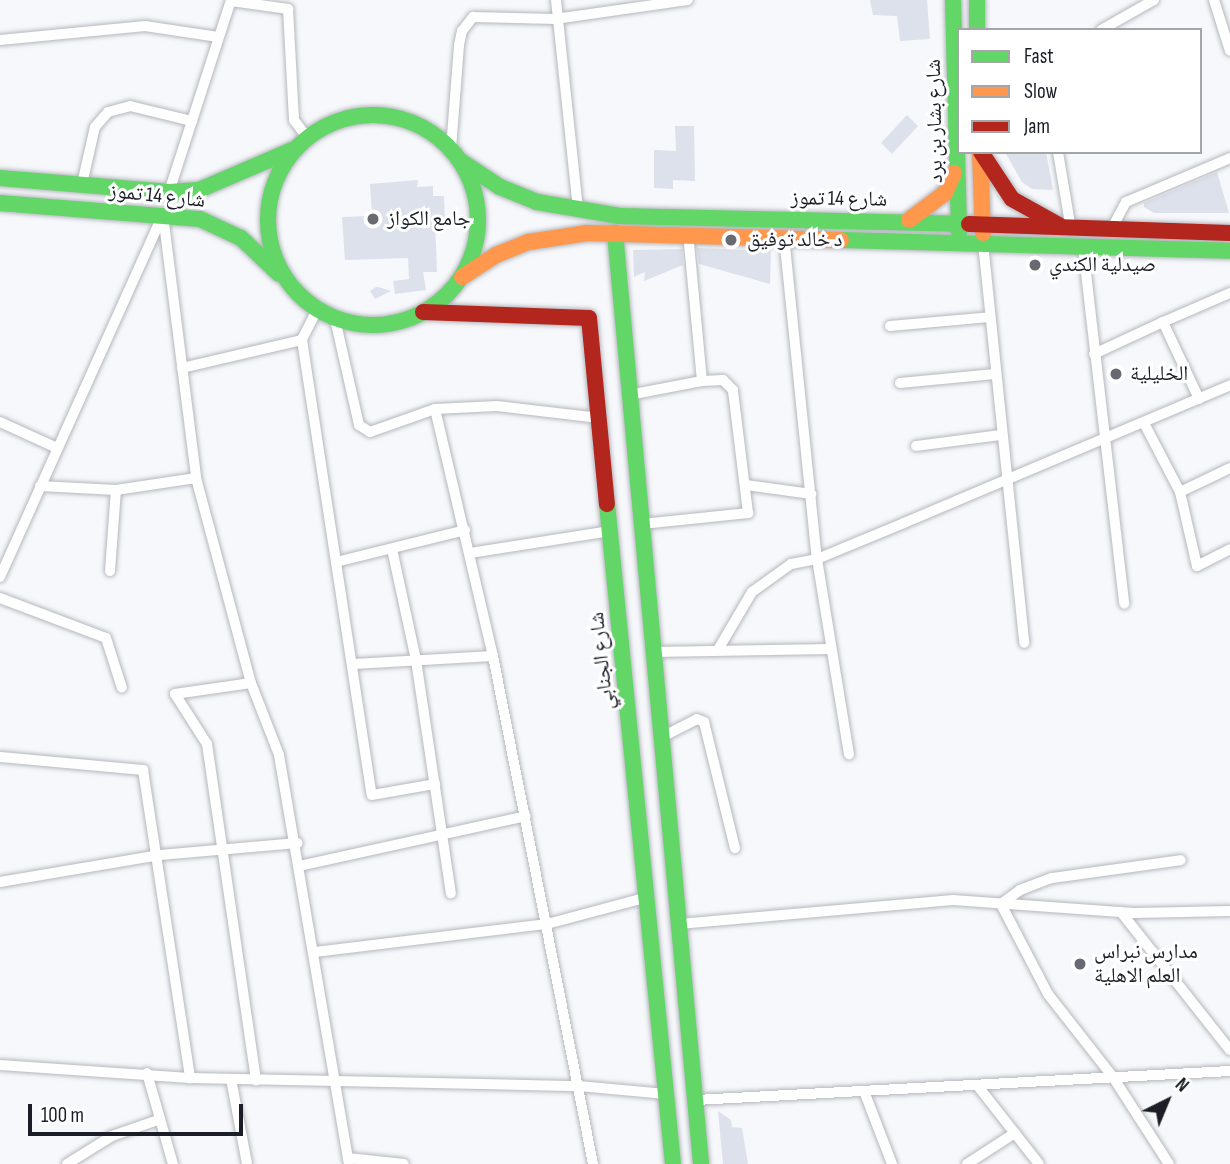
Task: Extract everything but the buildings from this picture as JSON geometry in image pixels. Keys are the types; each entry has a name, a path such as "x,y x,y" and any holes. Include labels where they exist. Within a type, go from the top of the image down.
{"main road":[{"name":"شارع بشار بن برد","path":"953,0 959,242"},
{"path":"976,0 978,28"},
{"path":"381,115 419,126 455,154 477,206 475,243 462,277 438,303 406,320 371,326 335,319 317,310 288,282 273,254 267,223 271,191 301,143 329,124 381,115"},
{"name":"شارع 14 تموز","path":"0,178 169,192 198,190 301,143"},
{"name":"شارع 14 تموز","path":"455,154 500,187 537,202 620,216 909,220 1071,230 1230,233"},
{"path":"981,154 983,243"},
{"path":"982,154 1012,199 1071,230"},
{"path":"909,220 952,184 957,161"},
{"name":"شارع 14 تموز","path":"0,203 163,215 222,226 288,282"},
{"path":"615,233 701,1164"},
{"name":"شارع 14 تموز","path":"462,277 496,255 529,242 615,233 1230,251"},
{"name":"شارع الجنابي","path":"423,312 589,318 673,1164"}],"street":[{"path":"169,192 231,0 288,9 293,120 301,143"},
{"path":"556,0 555,19 578,211"},
{"path":"455,154 460,45 462,31 472,17 555,19 688,0"},
{"path":"1125,0 1128,14"},
{"path":"1105,28 1154,0"},
{"path":"1214,0 1230,51"},
{"path":"0,40 145,26 218,37"},
{"path":"82,184 95,127 108,112 130,106 192,121"},
{"path":"1058,154 1071,230"},
{"path":"1111,230 1126,202 1230,158"},
{"path":"163,215 196,478 251,684 279,755 337,1079 348,1161 404,1164"},
{"path":"0,577 163,215"},
{"path":"688,234 702,381"},
{"path":"784,236 817,559 849,754"},
{"path":"983,243 1005,481 1024,643"},
{"path":"1083,247 1124,604"},
{"path":"1094,354 1230,293"},
{"path":"317,310 302,340 354,664 372,795 435,784"},
{"path":"890,326 990,317"},
{"path":"335,319 345,376 364,430 370,432 435,409 497,406 599,418"},
{"path":"1163,322 1199,400"},
{"path":"183,368 302,340"},
{"path":"900,383 995,374"},
{"path":"629,395 702,381 723,380 733,390 749,506 743,516 642,524"},
{"path":"719,648 742,608 765,580 792,564 817,559 1104,439 1145,425 1230,385"},
{"path":"435,409 493,656 593,1164"},
{"path":"0,422 57,448"},
{"path":"1145,425 1180,492 1197,566 1230,549"},
{"path":"916,446 1001,435"},
{"path":"1180,492 1230,468"},
{"path":"40,486 116,489 196,478"},
{"path":"746,485 811,494"},
{"path":"110,571 116,489"},
{"path":"336,562 465,530"},
{"path":"470,554 610,531"},
{"path":"391,549 415,660 435,784 439,832 451,893"},
{"path":"0,550 12,551"},
{"path":"0,598 106,638 122,688"},
{"path":"654,652 719,648 830,649"},
{"path":"354,664 493,656"},
{"path":"251,684 175,694 207,744 225,851 256,1080"},
{"path":"662,737 692,720 704,722 735,848"},
{"path":"0,757 143,770 160,855 190,1078"},
{"path":"299,866 439,832 526,816"},
{"path":"0,883 160,855 296,843"},
{"path":"1002,904 1020,890 1052,878 1181,860"},
{"path":"315,952 547,924 648,897"},
{"path":"679,924 953,900 1121,912 1230,911"},
{"path":"1002,904 1048,994 1113,1077 1169,1164"},
{"path":"1121,912 1230,1050"},
{"path":"0,1065 190,1078 579,1086 666,1094"},
{"path":"695,1100 1230,1070"},
{"path":"147,1073 158,1120 173,1164"},
{"path":"231,1079 247,1164"},
{"path":"977,1085 1040,1164"},
{"path":"864,1091 892,1164"},
{"path":"67,1164 112,1136 158,1120"},
{"path":"967,1164 987,1160 1015,1133"}],"traffic: fast":[{"path":"953,0 959,232"},
{"path":"977,0 977,28"},
{"path":"373,115 413,123 447,146 470,180 478,220 470,260 447,294 413,317 373,325 333,317 299,294 276,260 268,220 276,180 299,146 333,123 373,115"},
{"path":"0,178 169,192 199,190 292,150"},
{"path":"459,160 500,187 537,202 620,216 969,224"},
{"path":"0,203 200,219 241,238 279,274"},
{"path":"615,233 701,1164"},
{"path":"841,240 1230,251"},
{"path":"607,504 673,1164"}],"traffic: slow":[{"path":"980,154 983,233"},
{"path":"909,220 945,193 954,173"},
{"path":"462,277 496,255 529,242 587,233 841,240"}],"traffic: jam":[{"path":"982,154 1012,199 1059,225"},
{"path":"969,224 1230,233"},
{"path":"423,312 589,318 607,504"}],"place":[{"name":"جامع الكواز","path":"373,219"},
{"name":"د خالد توفيق","path":"731,240"},
{"name":"صيدلية الكندي","path":"1035,265"},
{"name":"الخليلية","path":"1116,374"},
{"name":"مدارس نبراس العلم الاهلية","path":"1080,964"}]}
